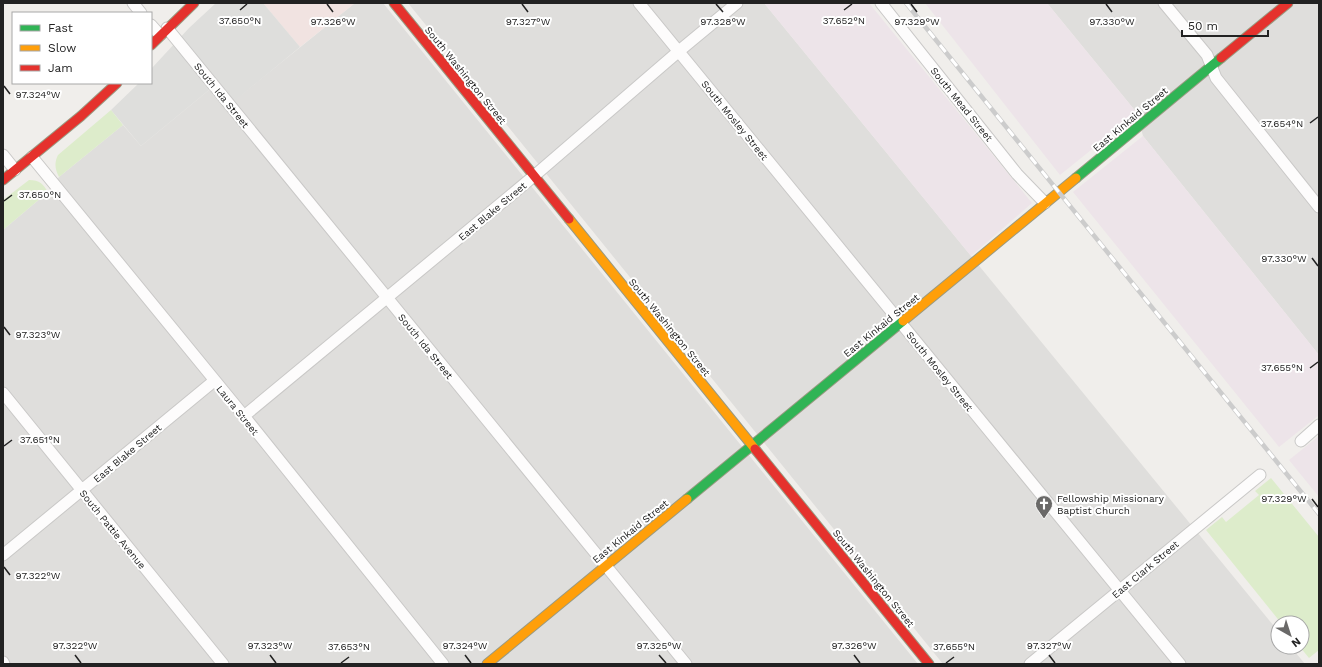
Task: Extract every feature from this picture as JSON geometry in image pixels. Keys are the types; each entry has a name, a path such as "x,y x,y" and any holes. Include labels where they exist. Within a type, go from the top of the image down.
{"street":[{"path":"133,3 141,12"},
{"path":"152,44 194,3"},
{"name":"South Washington Street","path":"394,3 929,664"},
{"name":"South Mosley Street","path":"639,3 1180,664"},
{"name":"East Blake Street","path":"244,416 534,176 737,3"},
{"name":"South Mead Street","path":"881,3 1017,174 1045,203"},
{"path":"1164,3 1206,55 1216,78 1319,207"},
{"name":"East Kinkaid Street","path":"487,664 1288,3"},
{"name":"South Ida Street","path":"152,26 163,32 387,298 686,664"},
{"path":"3,180 81,116 116,84"},
{"path":"3,155 15,170"},
{"name":"Laura Street","path":"32,156 244,416 443,664"},
{"name":"East Blake Street","path":"3,556 214,381"},
{"name":"South Pattie Avenue","path":"3,393 223,664"},
{"path":"1300,441 1319,425"},
{"name":"East Clark Street","path":"1030,664 1260,475"}],"shaded area":[{"path":"216,3 263,3 300,47 225,109 209,90 141,146 111,110 138,84 152,84 152,68 189,28"},
{"path":"263,3 355,3 300,47"},
{"path":"355,3 383,3 918,664 3,664 3,230 48,192 59,177 123,125 141,146 209,90 225,108"},
{"path":"408,3 764,3 1270,621 1270,655 1298,655 1305,664 943,664"},
{"path":"764,3 869,3 1032,203 971,256"},
{"path":"925,3 1047,3 1137,113 1060,175"},
{"path":"1047,3 1319,3 1319,355 1143,136 1137,113"},
{"path":"1143,136 1319,355 1319,415 1279,447 1073,192"},
{"path":"1319,436 1319,497 1289,460"}],"green space":[{"path":"111,110 123,125 59,177 56,166 58,155"},
{"path":"29,180 41,183 48,192 3,230 3,200"},
{"path":"1271,478 1319,537 1319,650 1309,658 1307,655 1310,655 1310,615 1275,615 1206,530 1222,517 1226,522 1259,495 1255,491"}],"railway":[{"path":"906,3 1319,514"}],"traffic: fast":[{"path":"1076,178 1221,58"},
{"path":"687,499 903,321"}],"traffic: slow":[{"path":"903,321 1076,178"},
{"path":"569,219 755,449"},
{"path":"487,664 687,499"}],"traffic: jam":[{"path":"152,44 194,3"},
{"path":"394,3 569,219"},
{"path":"1221,58 1288,3"},
{"path":"3,180 81,116 116,84"},
{"path":"755,449 929,664"}],"place":[{"name":"Fellowship Missionary Baptist Church","path":"1044,519"}]}
